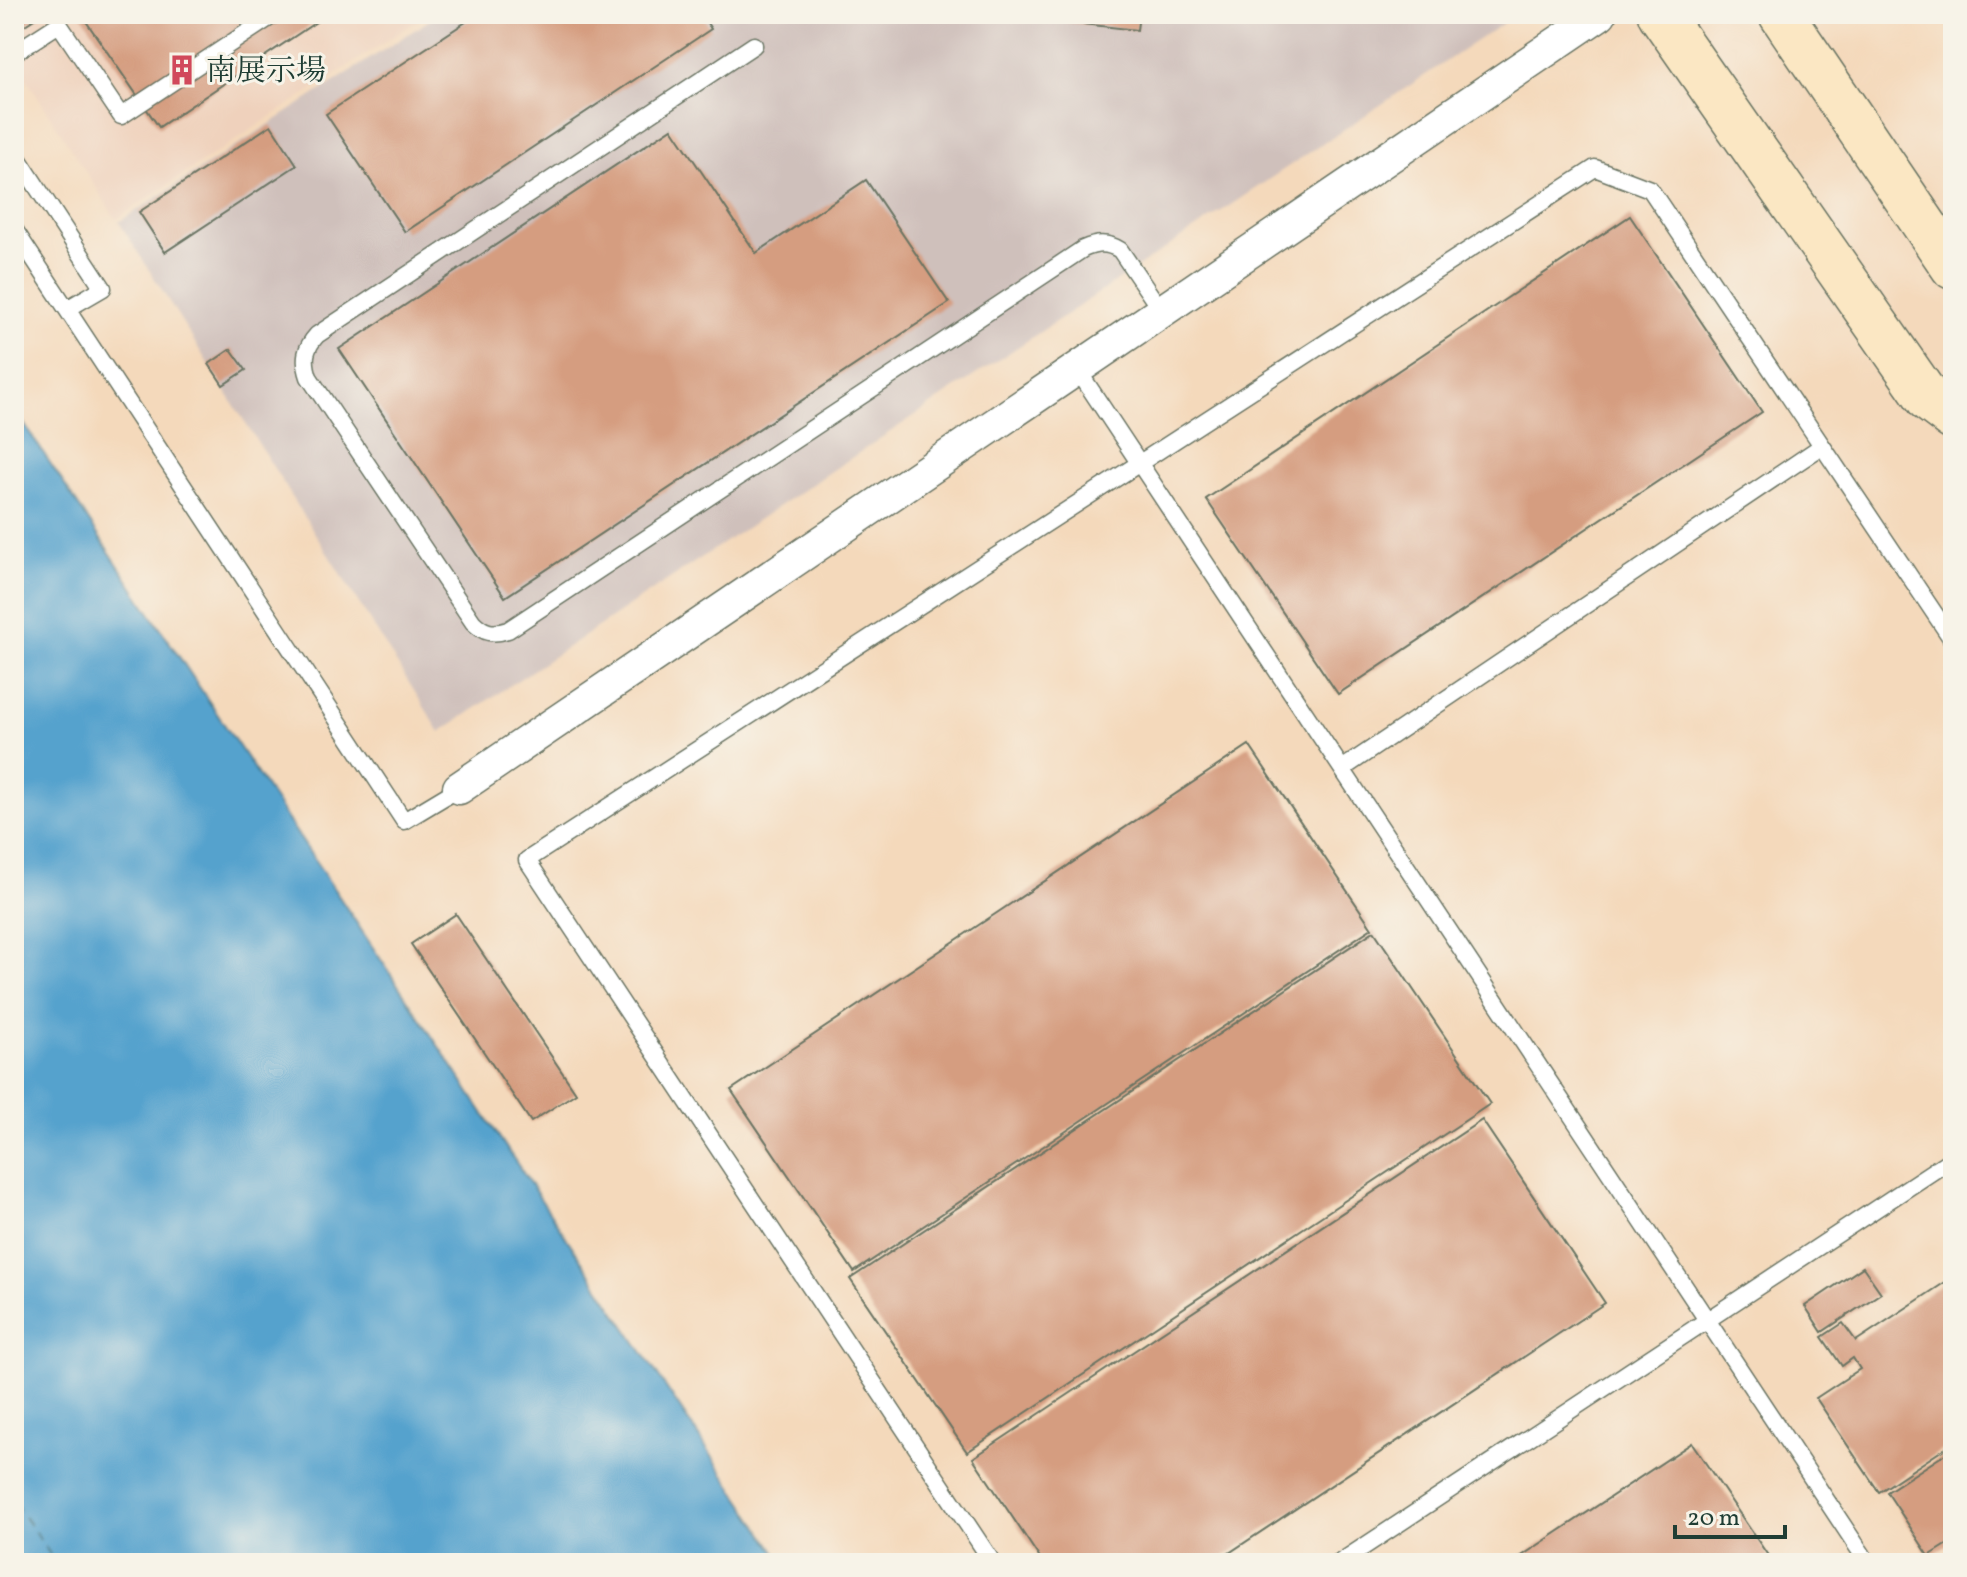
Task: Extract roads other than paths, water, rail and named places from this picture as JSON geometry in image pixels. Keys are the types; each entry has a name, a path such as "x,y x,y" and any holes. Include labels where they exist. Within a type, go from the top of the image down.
{"main road":[{"path":"1660,14 1929,400 1953,418"},
{"path":"1781,14 1953,267"}],"street":[{"path":"459,788 1600,14"}],"lane":[{"path":"14,53 59,24 121,116 275,14"},
{"path":"754,45 317,335 310,343 305,354 309,377 479,628 487,633 508,630 1083,249 1111,244 1120,250 1162,312"},
{"path":"14,152 103,288 67,309"},
{"path":"993,1563 527,860 1595,168 1650,189 1953,641"},
{"path":"14,229 404,821 459,788"},
{"path":"1077,369 1868,1563"},
{"path":"1342,769 1822,446"},
{"path":"1339,1563 1953,1158"}],"water":[{"path":"14,409 783,1563 14,1563"}],"place":[{"name":"南展示場","path":"182,70"}]}
